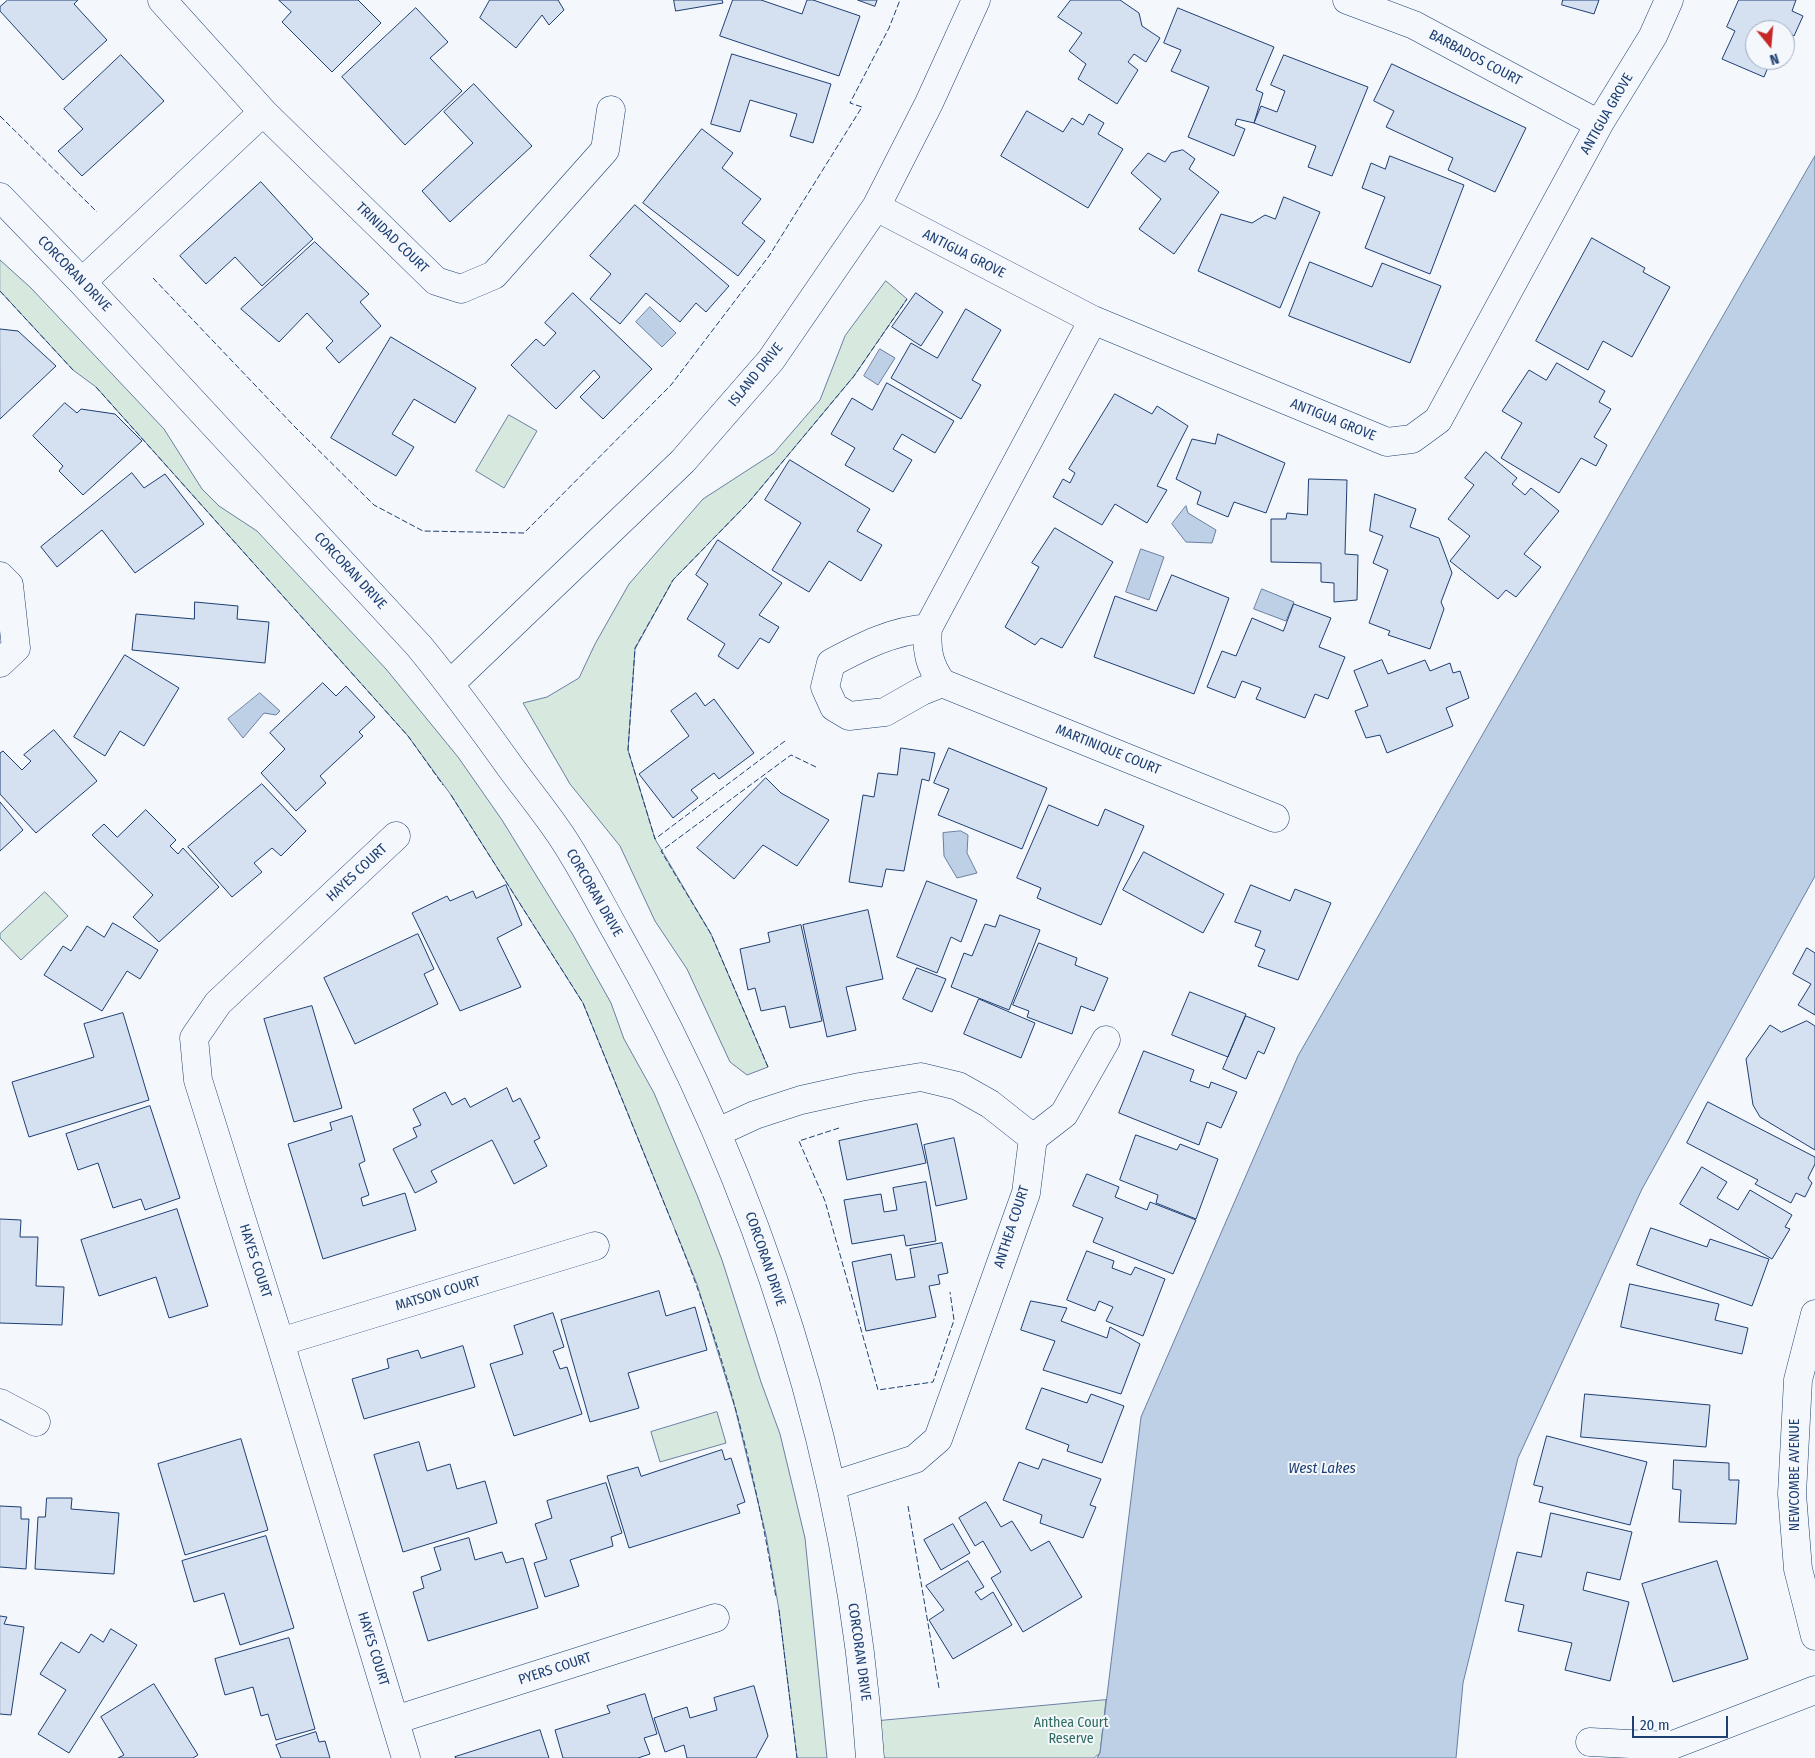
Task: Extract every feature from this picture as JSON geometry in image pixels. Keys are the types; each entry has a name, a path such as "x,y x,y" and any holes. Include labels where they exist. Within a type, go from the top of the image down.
{"street":[{"name":"TRINIDAD COURT","path":"162,0 263,112 436,281 461,289 494,275 605,150 611,110"},
{"name":"ISLAND DRIVE","path":"450,684 683,462 771,360 876,207 929,103 976,0"},
{"name":"BARBADOS COURT","path":"1347,0 1414,25 1600,124"},
{"name":"ANTIGUA GROVE","path":"876,207 1093,320 1387,442 1412,438 1438,420 1600,124 1653,36 1669,0"},
{"path":"82,282 263,112"},
{"name":"CORCORAN DRIVE","path":"0,197 82,282 418,646 450,684 562,838 656,1001 718,1132 766,1254 806,1384 831,1486 852,1602 868,1722 870,1758"},
{"path":"928,628 903,630 864,646 832,663 825,687 834,708 849,716 885,712 922,691 942,683 932,668 926,648 928,628 1093,320"},
{"path":"0,576 9,585 16,648 0,663"},
{"name":"MARTINIQUE COURT","path":"942,683 1275,818"},
{"name":"HAYES COURT","path":"396,836 218,1003 194,1038 198,1080 280,1342 406,1758"},
{"path":"718,1132 755,1115 801,1100 860,1087 921,1078 958,1086 990,1104 1033,1138 1064,1114 1106,1040"},
{"name":"ANTHEA COURT","path":"831,1486 916,1459 938,1439 1026,1193 1033,1138"},
{"name":"MATSON COURT","path":"280,1342 595,1246"},
{"name":"NEWCOMBE AVENUE","path":"1815,1314 1798,1380 1792,1494 1798,1569 1815,1636"},
{"path":"0,1404 36,1422"},
{"name":"PYERS COURT","path":"395,1720 715,1618"},
{"path":"1590,1742 1670,1746 1815,1690"}],"green space":[{"path":"0,260 31,288 164,429 202,489 219,506 257,531 386,669 458,757 502,820 573,935 611,1003 624,1039 654,1093 697,1195 722,1260 761,1382 780,1434 805,1538 827,1758 797,1758 779,1610 766,1535 735,1408 697,1284 583,1003 451,795 408,736 96,387 73,370 0,291"},
{"path":"886,281 907,299 854,376 749,502 673,580 635,649 628,750 655,839 711,934 768,1067 747,1075 730,1062 687,969 655,921 620,846 570,784 523,703 547,697 579,678 595,644 629,584 703,499 774,453 820,400 845,336"},
{"path":"509,415 537,431 504,488 476,471"},
{"path":"45,892 68,916 21,960 0,938 0,934"},
{"path":"717,1412 726,1443 660,1462 651,1432"},
{"name":"Anthea Court Reserve","path":"1106,1700 1100,1753 1094,1758 870,1758 868,1722"}],"water":[{"name":"West Lakes","path":"1815,156 1815,876 1642,1189 1518,1458 1463,1683 1456,1758 1097,1758 1100,1753 1141,1417 1298,1056"},
{"path":"650,307 676,333 662,347 636,322"},
{"path":"880,349 895,358 878,385 864,376"},
{"path":"1186,506 1188,513 1216,530 1212,543 1186,542 1172,524"},
{"path":"1141,549 1164,557 1149,600 1126,592"},
{"path":"1262,589 1294,602 1286,621 1254,609"},
{"path":"260,693 280,711 276,715 264,713 243,738 228,719"},
{"path":"961,831 968,835 967,853 977,873 957,878 944,856 943,833"}],"building":[{"path":"8,0 78,0 74,4 107,40 63,80 0,11 0,7"},
{"path":"279,0 358,0 381,23 332,72 282,22 291,12"},
{"path":"490,0 558,0 564,10 549,25 542,15 516,48 480,18"},
{"path":"674,0 722,0 723,3 676,11"},
{"path":"733,0 761,0 802,14 807,0 813,0 860,16 839,76 720,36"},
{"path":"858,0 877,0 875,6"},
{"path":"1071,0 1120,0 1139,13 1142,26 1160,38 1146,62 1134,54 1128,62 1138,70 1117,104 1078,79 1086,64 1069,51 1082,33 1058,17"},
{"path":"1563,0 1599,0 1594,14 1562,5"},
{"path":"1739,0 1796,0 1792,11 1803,16 1795,34 1795,20 1745,20 1745,69 1722,59 1735,31 1727,27"},
{"path":"416,8 448,42 430,58 462,91 405,145 342,77"},
{"path":"1178,8 1274,47 1256,90 1263,93 1254,123 1237,119 1235,125 1245,129 1234,156 1188,137 1209,87 1171,71 1181,50 1164,43"},
{"path":"732,54 831,84 813,143 790,136 797,114 750,100 740,132 711,124"},
{"path":"121,55 164,101 82,176 58,151 83,129 64,109"},
{"path":"1284,55 1368,87 1332,176 1308,167 1316,146 1254,123 1261,106 1277,112 1285,91 1271,85"},
{"path":"1392,64 1526,128 1495,192 1448,170 1453,158 1386,127 1394,111 1374,101"},
{"path":"1748,70 1767,70 1764,77"},
{"path":"474,84 532,146 450,222 422,191 473,143 444,112"},
{"path":"1027,111 1063,132 1072,118 1083,125 1089,114 1104,123 1098,134 1123,149 1088,208 1001,156"},
{"path":"702,129 733,153 722,168 761,199 742,223 765,241 738,276 643,203"},
{"path":"1183,150 1195,159 1189,169 1219,192 1174,254 1139,229 1161,199 1131,173 1148,153 1165,162 1171,153"},
{"path":"1390,156 1464,185 1430,274 1365,248 1385,197 1362,188 1371,163 1385,169"},
{"path":"261,182 313,239 262,286 235,257 206,284 180,256"},
{"path":"1284,197 1320,212 1280,308 1198,271 1221,214 1252,223 1265,215 1275,219"},
{"path":"635,205 729,286 706,312 696,303 680,322 646,293 620,324 590,299 611,274 590,256"},
{"path":"1592,238 1645,268 1643,272 1670,287 1632,357 1603,341 1588,370 1536,341"},
{"path":"315,242 369,294 360,302 381,326 339,363 326,348 333,341 307,313 279,342 241,309"},
{"path":"1310,262 1372,287 1382,263 1441,286 1410,363 1289,316"},
{"path":"573,293 652,369 603,419 580,397 600,377 594,370 556,409 511,365 536,339 544,346 556,333 545,323"},
{"path":"916,293 943,312 921,346 892,327"},
{"path":"966,309 1001,330 972,380 981,385 961,419 891,378 911,343 937,358"},
{"path":"0,329 18,331 56,366 0,419"},
{"path":"391,337 476,388 455,423 414,399 392,434 414,447 396,476 331,438"},
{"path":"1557,363 1605,391 1599,402 1611,409 1594,437 1607,445 1596,466 1581,458 1559,493 1501,458 1522,423 1502,411 1529,370 1546,380"},
{"path":"887,383 954,421 935,453 902,434 893,449 912,460 893,492 845,465 855,448 831,434 852,398 872,410"},
{"path":"1115,394 1152,414 1157,406 1188,426 1157,486 1167,490 1147,523 1115,504 1102,525 1053,497 1063,479 1070,483 1075,473 1069,469"},
{"path":"65,403 77,413 81,409 115,414 142,441 83,495 59,471 63,466 33,436"},
{"path":"1218,434 1285,463 1266,513 1234,502 1228,517 1197,504 1201,492 1176,479 1192,439 1215,444"},
{"path":"1486,452 1517,478 1512,484 1525,495 1531,488 1559,511 1524,554 1541,567 1516,597 1506,590 1498,599 1450,561 1470,536 1448,519 1474,485 1465,478"},
{"path":"790,460 870,509 857,531 882,545 861,581 829,561 809,592 772,570 801,523 765,500"},
{"path":"132,473 144,488 165,474 204,524 135,573 102,530 57,567 41,547"},
{"path":"1309,479 1347,480 1345,554 1358,555 1357,600 1334,602 1334,583 1321,582 1321,563 1271,562 1271,519 1286,519 1287,513 1307,515"},
{"path":"1375,494 1416,509 1410,527 1439,538 1452,573 1441,602 1444,609 1430,649 1388,635 1390,631 1369,623 1388,570 1373,563 1383,536 1370,531"},
{"path":"1055,528 1113,562 1062,648 1041,638 1035,645 1005,627 1039,567 1032,563"},
{"path":"718,540 782,583 759,615 779,627 769,643 760,638 738,669 718,656 725,644 687,619 708,584 696,575"},
{"path":"1172,575 1229,598 1194,694 1094,657 1115,596 1156,611"},
{"path":"195,602 238,606 237,619 269,622 265,663 132,650 136,614 194,619"},
{"path":"1294,604 1331,618 1319,647 1345,657 1328,699 1315,694 1305,718 1256,699 1261,688 1242,681 1235,698 1207,687 1222,651 1236,656 1252,618 1283,631"},
{"path":"125,655 179,688 144,746 120,731 105,756 74,737"},
{"path":"1382,660 1388,674 1425,660 1430,671 1450,663 1453,673 1460,671 1469,698 1446,708 1453,726 1387,753 1380,735 1366,738 1355,711 1368,706 1354,671"},
{"path":"323,683 336,696 346,686 375,717 359,732 363,736 320,776 326,783 296,811 261,773 285,749 270,733"},
{"path":"696,693 705,706 714,699 754,753 719,779 714,773 691,790 698,798 673,818 639,774 689,736 671,711"},
{"path":"54,730 97,781 36,833 0,794 0,753 3,751 22,770 31,761 24,755"},
{"path":"901,748 935,753 929,781 922,779 904,871 886,869 882,887 849,882 863,795 874,797 878,773 897,775"},
{"path":"949,748 1047,788 1022,849 938,815 949,789 934,783"},
{"path":"766,778 781,793 829,820 797,866 763,845 734,879 697,848"},
{"path":"262,784 306,831 281,856 272,848 254,863 262,872 232,897 188,847"},
{"path":"0,802 23,830 0,851"},
{"path":"1049,805 1098,826 1105,809 1144,826 1101,925 1037,898 1041,888 1017,878"},
{"path":"146,810 176,840 170,846 178,854 183,848 219,887 159,942 133,917 153,895 92,835 104,824 117,837"},
{"path":"1144,852 1224,894 1203,933 1123,890"},
{"path":"927,881 977,900 961,942 951,937 937,973 897,957"},
{"path":"506,885 522,925 497,938 521,987 460,1011 412,913 447,896 450,901 473,891 476,898"},
{"path":"1251,885 1290,901 1295,889 1331,903 1298,980 1258,966 1265,950 1255,946 1261,931 1235,922"},
{"path":"868,910 883,979 846,987 856,1030 827,1037 803,925"},
{"path":"1000,915 1040,930 1009,1010 951,987 964,953 972,956 985,924 995,927"},
{"path":"113,923 158,950 140,979 127,971 102,1011 44,975 63,946 71,951 87,926 104,937"},
{"path":"801,925 822,1021 790,1028 785,1006 761,1011 755,988 748,990 740,949 770,942 768,933"},
{"path":"418,934 434,969 424,974 438,1004 355,1044 324,978"},
{"path":"1039,943 1077,958 1075,965 1108,978 1094,1011 1081,1006 1072,1034 1027,1017 1029,1011 1013,1005"},
{"path":"1807,948 1815,953 1815,1015 1798,1005 1811,984 1793,974"},
{"path":"917,968 946,979 932,1012 903,999"},
{"path":"1190,992 1246,1014 1228,1057 1172,1035"},
{"path":"979,999 1035,1023 1021,1058 964,1034"},
{"path":"312,1006 342,1108 294,1122 264,1019"},
{"path":"123,1013 149,1100 29,1137 12,1082 94,1057 84,1024"},
{"path":"1246,1016 1275,1028 1264,1054 1258,1051 1246,1079 1223,1069"},
{"path":"1807,1021 1815,1026 1815,1150 1760,1117 1753,1105 1746,1059 1770,1025 1781,1032"},
{"path":"1144,1051 1194,1070 1190,1081 1209,1088 1211,1082 1237,1092 1221,1128 1207,1122 1199,1145 1119,1113"},
{"path":"507,1088 513,1102 520,1098 540,1138 534,1141 547,1166 514,1184 492,1140 431,1171 437,1182 415,1193 393,1149 417,1137 413,1128 421,1125 413,1109 445,1092 452,1105 465,1098 470,1107"},
{"path":"1708,1102 1815,1157 1815,1164 1808,1178 1812,1183 1805,1197 1796,1193 1791,1203 1755,1184 1758,1180 1687,1143"},
{"path":"150,1106 180,1198 145,1210 141,1199 113,1208 98,1163 78,1170 66,1134"},
{"path":"352,1116 365,1161 359,1164 369,1195 361,1198 363,1206 405,1193 416,1230 323,1259 288,1144 332,1130 330,1123"},
{"path":"917,1124 926,1163 847,1180 839,1141"},
{"path":"1136,1135 1177,1150 1180,1144 1218,1159 1196,1219 1156,1203 1158,1195 1120,1180"},
{"path":"954,1138 967,1199 936,1206 924,1145"},
{"path":"1702,1167 1727,1182 1717,1198 1738,1210 1750,1190 1792,1215 1785,1227 1790,1229 1772,1259 1680,1204"},
{"path":"1087,1174 1119,1187 1115,1197 1147,1210 1150,1202 1196,1220 1173,1274 1093,1242 1103,1218 1073,1206"},
{"path":"926,1182 936,1241 906,1246 904,1235 852,1244 844,1200 881,1194 884,1212 897,1210 893,1188"},
{"path":"177,1209 208,1306 169,1318 156,1277 99,1296 81,1240"},
{"path":"0,1219 21,1220 20,1237 38,1237 36,1286 64,1287 62,1325 0,1323"},
{"path":"1651,1228 1707,1247 1710,1239 1769,1259 1752,1306 1637,1265"},
{"path":"942,1243 948,1273 938,1275 940,1284 929,1286 936,1317 866,1331 852,1262 891,1254 896,1280 915,1277 910,1249"},
{"path":"1087,1251 1114,1261 1112,1268 1131,1275 1135,1267 1165,1279 1143,1336 1106,1321 1113,1307 1099,1301 1095,1311 1067,1300"},
{"path":"1630,1284 1719,1304 1715,1320 1748,1328 1742,1354 1621,1327"},
{"path":"659,1291 666,1316 695,1307 707,1350 628,1373 639,1408 590,1422 561,1320"},
{"path":"1031,1301 1067,1308 1061,1321 1107,1338 1110,1327 1140,1344 1121,1394 1043,1370 1055,1341 1021,1330"},
{"path":"553,1313 564,1347 553,1351 560,1369 567,1367 582,1414 514,1436 490,1364 523,1354 514,1326"},
{"path":"463,1346 475,1387 364,1419 352,1379 389,1368 387,1359 418,1350 421,1358"},
{"path":"1042,1388 1087,1403 1091,1394 1124,1406 1102,1463 1067,1451 1069,1445 1026,1429"},
{"path":"1585,1394 1710,1405 1706,1447 1581,1437"},
{"path":"1547,1436 1647,1462 1630,1525 1539,1502 1543,1487 1534,1485"},
{"path":"241,1439 268,1530 185,1555 158,1464"},
{"path":"419,1442 427,1471 450,1464 457,1489 485,1481 497,1523 403,1552 374,1455"},
{"path":"722,1450 725,1460 731,1458 745,1502 737,1505 740,1513 629,1548 607,1476 638,1467 641,1476"},
{"path":"1043,1459 1101,1479 1090,1505 1096,1507 1083,1538 1040,1523 1042,1515 1003,1500 1019,1462 1038,1469"},
{"path":"1674,1460 1729,1463 1729,1480 1739,1480 1736,1524 1679,1522 1681,1490 1673,1489"},
{"path":"606,1483 622,1533 611,1537 613,1546 570,1560 579,1586 545,1597 534,1563 547,1559 535,1524 552,1518 547,1501"},
{"path":"47,1498 72,1498 71,1509 119,1513 114,1574 35,1569 38,1517 45,1517"},
{"path":"986,1502 1001,1527 1012,1521 1031,1551 1049,1541 1082,1597 1023,1632 991,1578 1001,1572 983,1541 975,1546 959,1518"},
{"path":"0,1506 21,1507 21,1519 29,1519 26,1569 0,1567"},
{"path":"1551,1513 1632,1532 1620,1580 1587,1572 1583,1590 1629,1602 1610,1681 1565,1670 1572,1643 1518,1631 1524,1605 1505,1601 1517,1552 1541,1557"},
{"path":"953,1524 970,1553 941,1570 924,1540"},
{"path":"266,1536 294,1628 240,1645 224,1593 194,1602 182,1561"},
{"path":"469,1538 475,1560 502,1552 506,1563 523,1558 538,1608 428,1641 413,1592 424,1588 421,1577 441,1570 434,1548"},
{"path":"968,1561 984,1587 975,1592 981,1600 993,1592 1012,1625 953,1659 929,1620 944,1610 926,1586"},
{"path":"1717,1561 1748,1659 1673,1682 1642,1584"},
{"path":"0,1616 7,1617 4,1624 24,1627 11,1715 0,1714"},
{"path":"111,1629 137,1645 69,1753 38,1734 66,1690 40,1674 61,1642 79,1653 91,1634 103,1642"},
{"path":"289,1638 315,1729 276,1740 268,1714 261,1716 253,1687 225,1695 215,1659"},
{"path":"154,1684 198,1755 193,1758 118,1758 124,1755 101,1717"},
{"path":"754,1686 768,1736 756,1758 687,1758 684,1745 665,1752 654,1718 687,1707 690,1718 717,1710 714,1698"},
{"path":"645,1694 657,1734 644,1738 650,1754 638,1758 563,1758 555,1730 610,1713 607,1706"},
{"path":"540,1730 549,1758 455,1757"},
{"path":"316,1732 319,1742 325,1741 330,1758 281,1758 276,1745"}],"fence":[{"path":"153,278 295,427 374,505 423,531 524,533 671,385 769,256 862,107 850,103 889,28 900,0"},
{"path":"0,116 97,212"},
{"path":"0,291 73,370"},
{"path":"785,741 655,839 628,750 635,648 673,580 749,502 854,376 907,299"},
{"path":"96,387 408,736 443,785"},
{"path":"768,1067 711,934 661,851 791,755 818,768"},
{"path":"451,795 583,1003 671,1220"},
{"path":"839,1128 799,1141 825,1201 878,1390 933,1382 954,1320 950,1292"},
{"path":"675,1230 708,1319 736,1411 759,1504 776,1598"},
{"path":"908,1506 939,1688"},
{"path":"779,1610 797,1758"}]}
